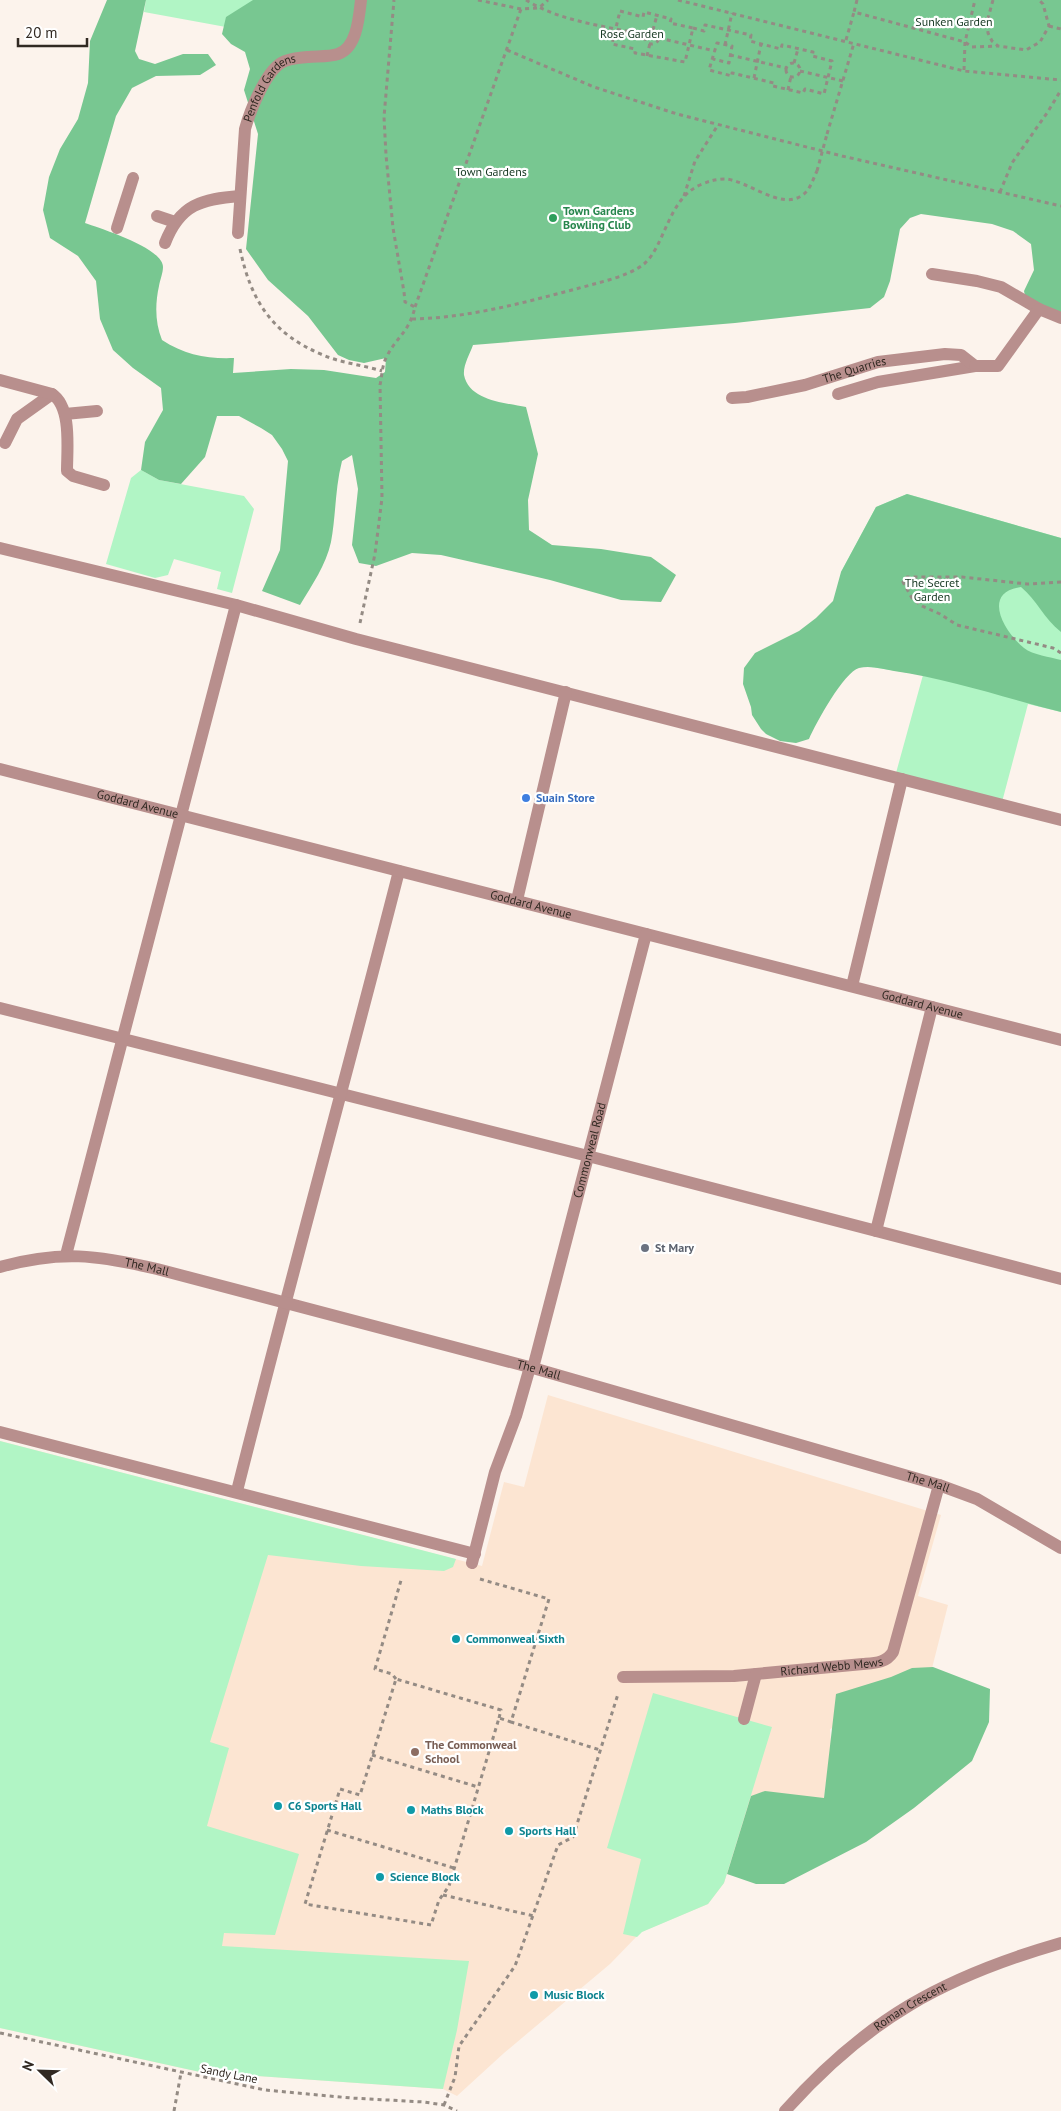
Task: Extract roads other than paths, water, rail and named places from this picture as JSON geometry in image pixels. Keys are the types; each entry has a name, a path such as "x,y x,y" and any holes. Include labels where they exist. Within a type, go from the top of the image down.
{"street":[{"name":"Penfold Gardens","path":"238,233 245,129 249,114 269,76 280,63 291,58 336,55 344,52 353,36 361,0"},
{"path":"117,228 130,207 133,178"},
{"path":"165,243 175,222 185,210 201,202 220,197 240,196"},
{"path":"156,216 175,222"},
{"path":"932,274 1001,287 1039,309 1061,318"},
{"name":"The Quarries","path":"838,394 878,382 975,366 998,366 1039,309"},
{"name":"The Quarries","path":"732,398 747,397 805,385 878,362 945,354 961,355 975,366"},
{"path":"0,380 52,394 58,398 63,404 65,414 68,471 73,476 104,485"},
{"path":"5,443 18,420 52,394"},
{"path":"65,414 97,411"},
{"path":"0,548 236,606 356,639 1061,820"},
{"path":"66,1255 236,606"},
{"path":"516,900 566,692"},
{"name":"Goddard Avenue","path":"0,769 1061,1040"},
{"path":"852,986 902,779"},
{"path":"0,1432 238,1491 284,1304 399,871"},
{"name":"Commonweal Road","path":"238,1491 474,1558 495,1472 516,1416 531,1368 646,934"},
{"path":"876,1231 932,1007"},
{"path":"0,1008 588,1156 1061,1279"},
{"name":"The Mall","path":"0,1267 66,1255 102,1257 531,1368 939,1485 977,1499 1061,1548"},
{"name":"Richard Webb Mews","path":"624,1677 681,1678 756,1674 883,1662 893,1652 939,1485"},
{"path":"744,1720 756,1674"},
{"name":"Roman Crescent","path":"785,2111 832,2061 873,2028 918,1999 954,1980 992,1965 1061,1943"}],"place":[{"name":"Town Gardens Bowling Club","path":"553,218"},
{"name":"Suain Store","path":"526,798"},
{"name":"St Mary","path":"645,1248"},
{"name":"Commonweal Sixth","path":"456,1639"},
{"name":"The Commonweal School","path":"415,1752"},
{"name":"C6 Sports Hall","path":"278,1806"},
{"name":"Maths Block","path":"411,1810"},
{"name":"Sports Hall","path":"509,1831"},
{"name":"Science Block","path":"380,1877"},
{"name":"Music Block","path":"534,1995"}],"park label":[{"name":"Sunken Garden","path":"954,22"},
{"name":"Rose Garden","path":"632,34"},
{"name":"Town Gardens","path":"491,172"},
{"name":"The Secret Garden","path":"932,590"}]}
